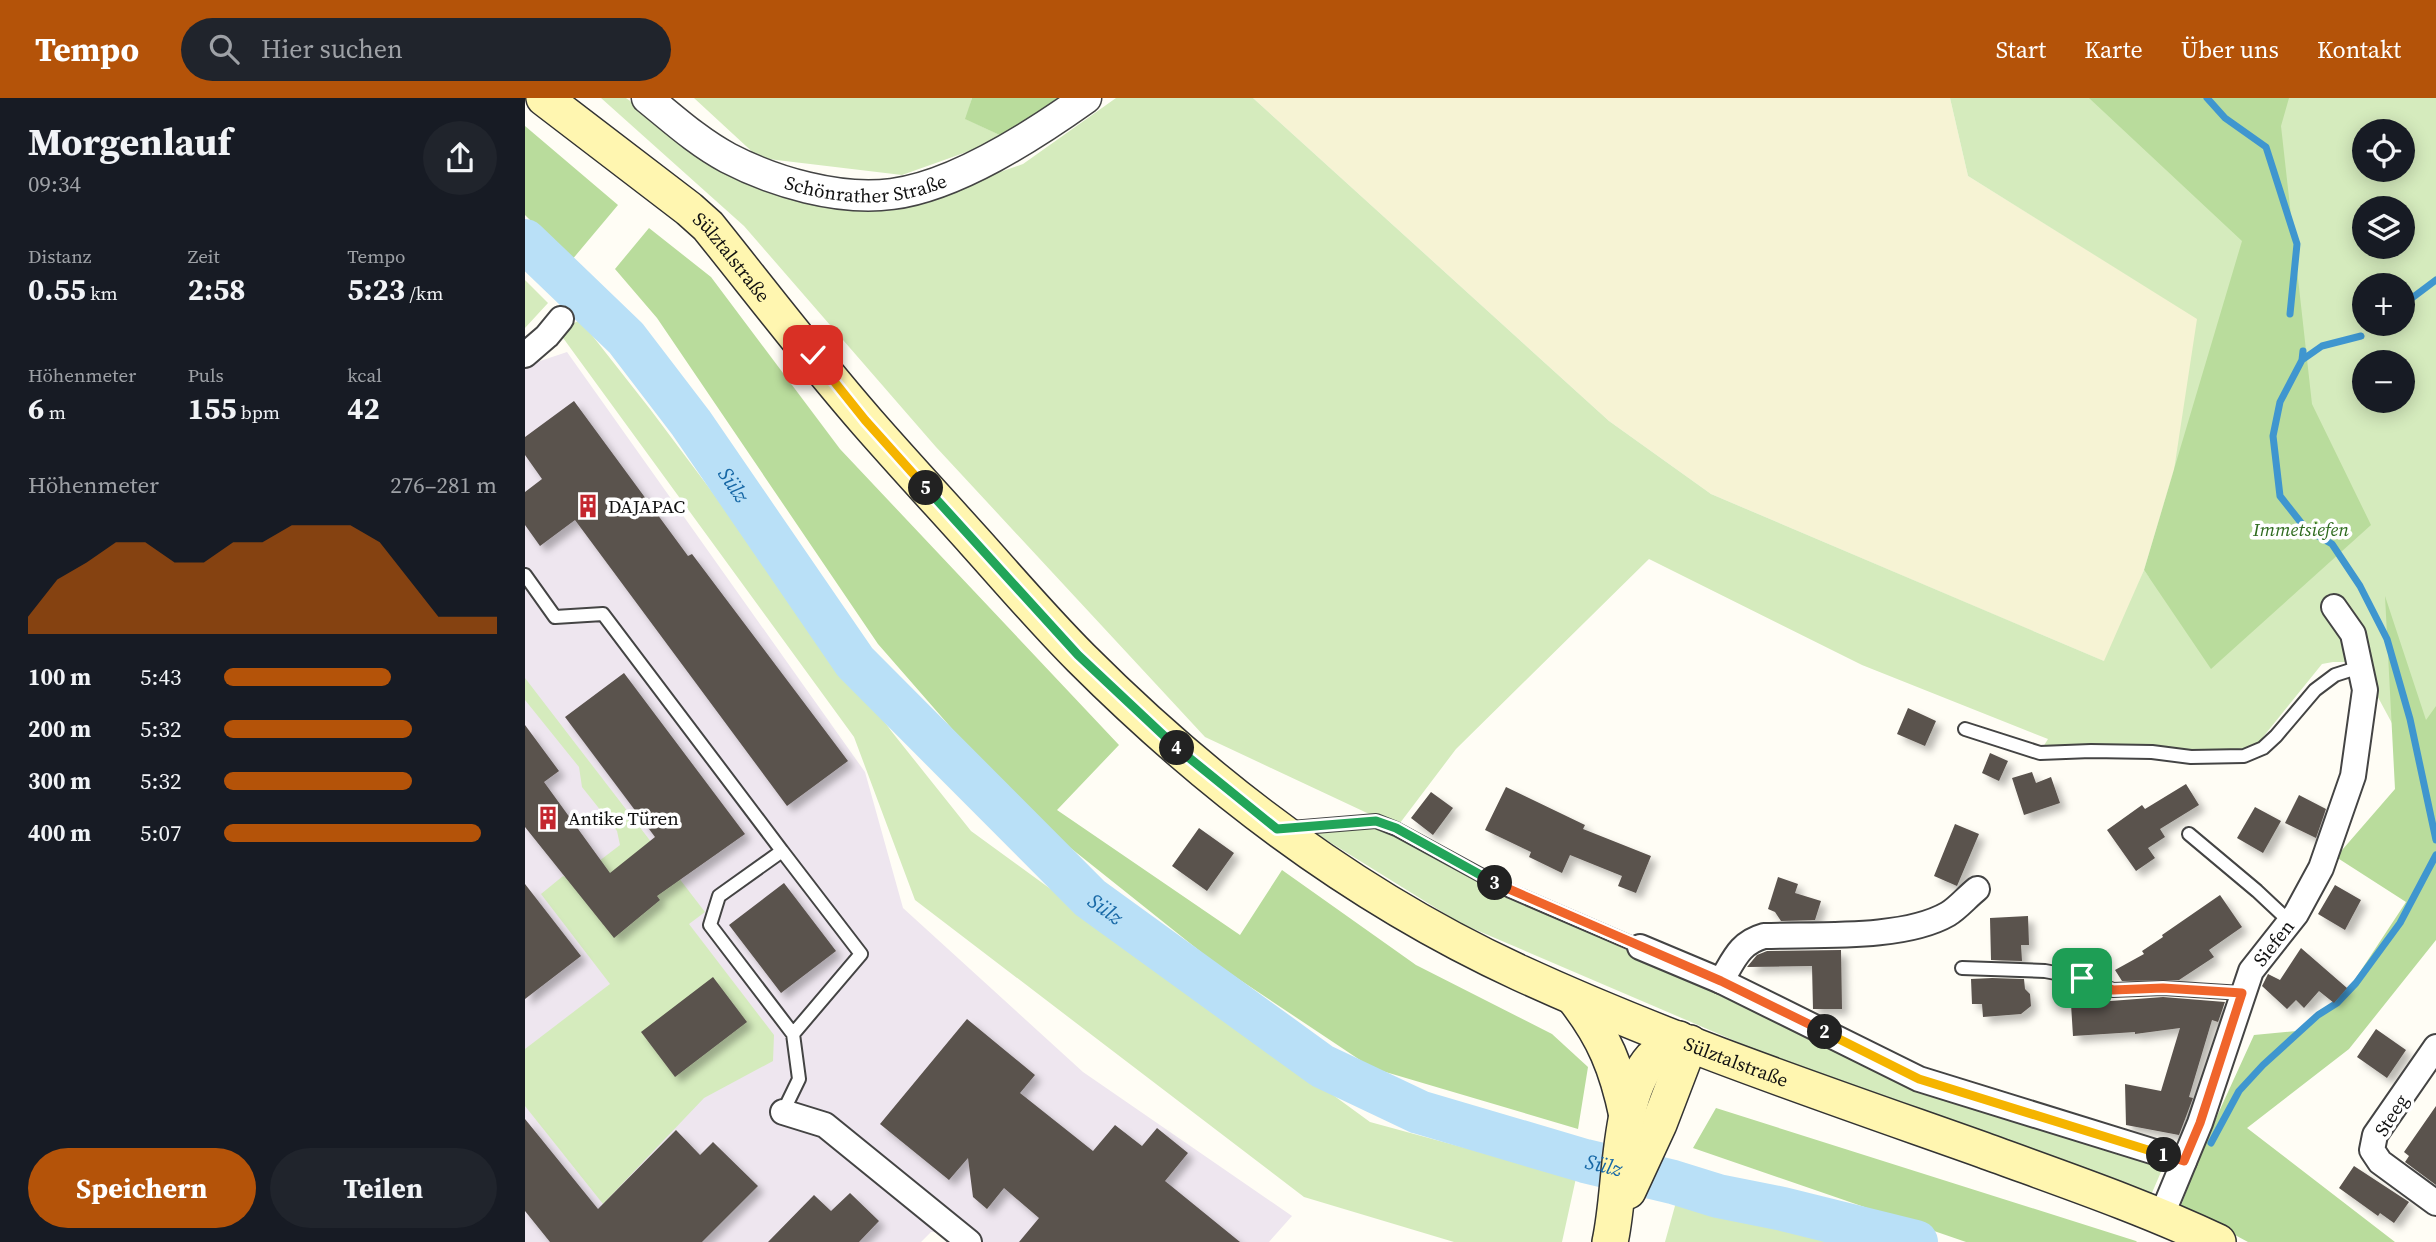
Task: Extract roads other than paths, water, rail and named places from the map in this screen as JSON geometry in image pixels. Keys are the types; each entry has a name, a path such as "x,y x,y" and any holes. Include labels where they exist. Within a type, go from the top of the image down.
{"main road":[{"name":"Sülztalstraße","path":"545,98 708,226 865,420 1078,655 1171,743 1277,829 1359,885 1448,937 1574,998 2161,1217 2218,1242"},
{"path":"1574,998 1605,1042 1643,1120"},
{"path":"1613,1231 1643,1120 1634,1090 1645,1068 1659,1052 1684,1041"}],"street":[{"name":"Schönrather Straße","path":"647,98 698,139 727,158 773,179 855,195 891,194 939,181 1012,146 1086,98"},
{"path":"525,355 547,336 561,319"},
{"name":"Siefen","path":"2161,1217 2200,1123 2251,971 2290,922 2321,868 2353,776 2365,691 2353,634 2334,607"},
{"path":"1721,981 1742,946 1753,939 1764,936 1854,933 1915,927 1949,913 1976,889"},
{"path":"1640,947 1721,981 1919,1079 2184,1161"},
{"name":"Steeg","path":"2436,1047 2375,1135 2372,1150 2380,1162 2436,1202"},
{"path":"783,1112 825,1125 969,1242"}],"lane":[{"path":"525,575 555,617 603,614 861,954 793,1034"},
{"path":"1965,729 2039,753 2091,751 2152,752 2191,757 2244,756 2263,748 2276,736 2315,690 2335,675 2360,667"},
{"path":"1277,829 1376,821 1396,828 1510,891 1640,947"},
{"path":"2189,834 2290,922"},
{"path":"782,851 719,896 710,925 793,1034 799,1079 783,1112"},
{"path":"1962,968 2045,971 2082,978 2113,990 2163,988 2242,993"}],"waterway":[{"name":"Immetsiefen","path":"2207,98 2225,118 2266,147 2297,244 2290,314"},
{"name":"Sülz","path":"525,241 626,338 691,423 855,662 1090,898 1322,1066 1419,1112 1585,1161 1718,1196 1916,1242"},
{"path":"2415,296 2436,280"},
{"path":"2302,360 2322,346 2361,336"},
{"name":"Immetsiefen","path":"2303,351 2302,360 2280,402 2273,436 2280,496 2306,529 2332,544 2360,586 2387,639 2410,719 2436,840"},
{"name":"Immetsiefen","path":"2211,1143 2239,1091 2263,1065 2318,1015 2337,1003 2356,983 2400,923 2436,855"}],"place":[{"name":"DAJAPAC","path":"588,506"},
{"name":"Antike Türen","path":"548,818"}]}
